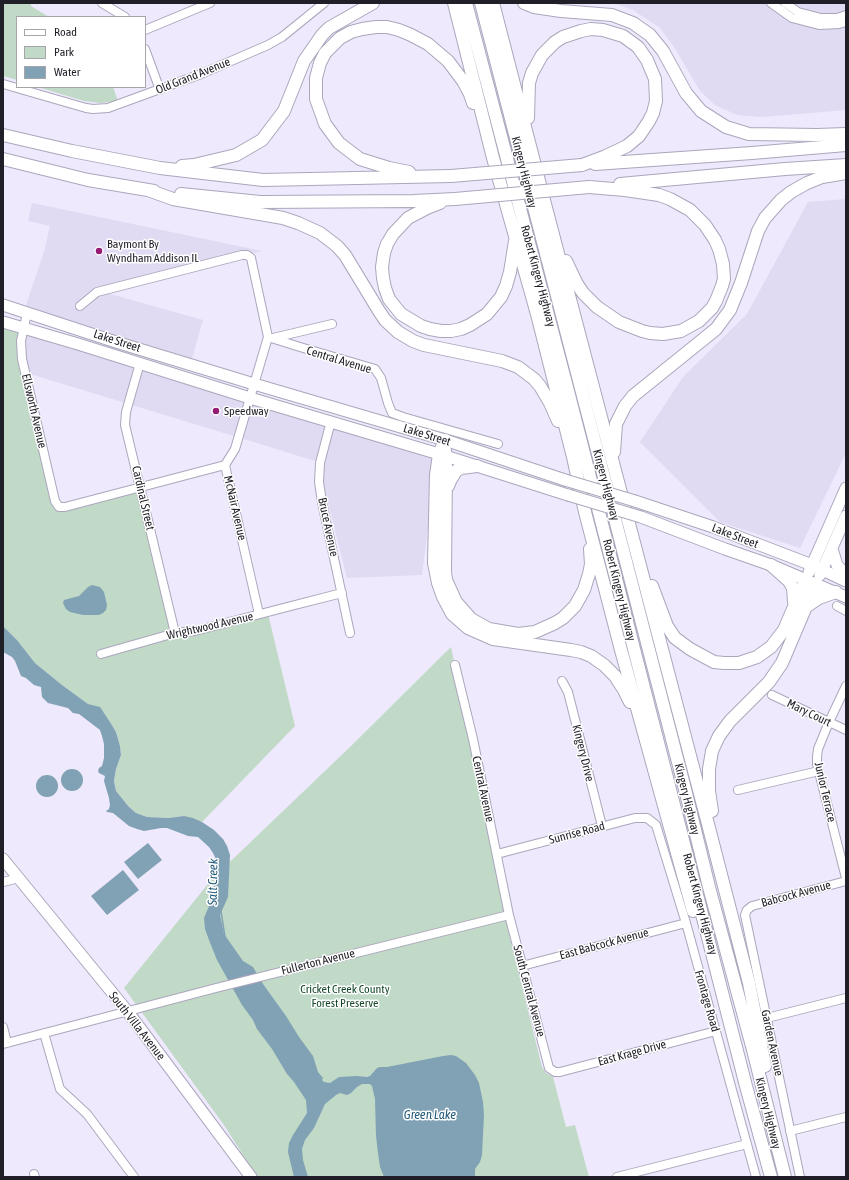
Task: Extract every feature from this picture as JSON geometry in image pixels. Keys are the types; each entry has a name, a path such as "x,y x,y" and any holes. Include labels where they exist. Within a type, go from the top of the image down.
{"highway":[{"path":"154,167 194,165 236,155 262,140 284,111 304,61 322,35 329,28 373,3"},
{"path":"454,3 493,158 537,314 573,457 585,512 671,833 704,950 746,1086"},
{"name":"Robert Kingery Highway","path":"466,3 568,391 746,1086 771,1177"},
{"name":"Kingery Highway","path":"481,3 785,1177"},
{"path":"493,3 749,983 785,1177"},
{"path":"524,3 534,7 561,11 612,15 633,23 650,35 663,51 686,93 702,111 726,127 749,134 817,136 846,134"},
{"path":"434,177 389,168 360,159 339,143 325,124 316,99 316,78 320,63 325,53 340,38 351,32 362,29 387,27 411,35 436,50 448,61 470,94 493,158"},
{"path":"528,139 529,83 536,64 548,48 563,37 591,29 603,30 623,36 638,47 648,60 652,69 656,91 656,101 653,113 639,136 626,146 606,156 582,165"},
{"path":"3,135 72,151 154,167 263,180 451,176 846,145"},
{"path":"3,159 88,180 148,190 260,202 455,198 846,165"},
{"path":"613,463 616,424 625,406 633,396 716,329 730,310 741,283 758,232 765,218 781,200 791,192 807,183 822,177 846,173"},
{"path":"545,204 571,273 583,293 606,314 634,329 657,334 681,331 699,321 712,308 724,279 723,264 719,248 716,240 705,225 699,218 679,204 660,195 589,187"},
{"path":"148,190 173,199 283,218 298,223 320,234 345,255 385,320 398,332 409,339 424,345 509,363 518,367 534,379 545,393 550,403 573,457"},
{"path":"455,198 427,208 408,218 393,234 387,244 382,267 385,288 389,299 395,307 401,314 410,320 430,329 451,331 470,325 487,314 501,297 506,286 516,237"},
{"path":"445,440 436,475 434,563 438,583 443,597 452,614 468,628 493,639 581,652 591,656 604,665 620,683 630,702 671,833"},
{"path":"442,455 446,491 444,570 446,580 456,602 471,619 490,629 510,634 535,632 563,618 569,612 581,597 587,583 590,564 590,551 585,512"},
{"path":"446,491 456,471 461,468 477,466"},
{"path":"630,529 667,626 675,638 690,649 714,662 739,663 757,657 771,647 784,630 794,604 811,581"},
{"path":"771,565 789,581 793,588 794,604"},
{"path":"730,910 725,863 709,791 709,769 712,751 719,736 730,721 769,682 782,663 807,606 811,581"},
{"path":"807,606 819,598 841,595"}],"main road":[{"name":"Lake Street","path":"3,305 254,384 445,440 565,480 635,501 713,527 822,569 846,581"},
{"name":"Lake Street","path":"3,322 24,327 250,398 331,421 642,517 771,565 841,595"},
{"path":"811,581 812,565 846,488"},
{"path":"811,581 822,569 846,516"},
{"path":"832,549 837,565 846,575"},
{"name":"South Villa Avenue","path":"3,859 128,1012 251,1177"}],"street":[{"path":"102,3 123,16"},
{"path":"146,30 210,3"},
{"name":"Old Grand Avenue","path":"17,88 86,108 93,109 114,106 201,74 268,45 282,37 324,3"},
{"path":"772,3 792,18 819,25 839,24 846,22"},
{"path":"785,3 798,12 820,18 837,18 846,15"},
{"path":"146,51 160,90"},
{"name":"Old Grand Avenue","path":"3,84 16,88"},
{"path":"80,306 97,292 247,255 251,258 270,337 332,324"},
{"name":"Ellsworth Avenue","path":"27,313 21,341 22,359 55,501 59,507 65,507 140,488"},
{"name":"McNair Avenue","path":"259,614 225,465 235,449 254,384 270,337"},
{"name":"Central Avenue","path":"270,337 300,348 375,369 381,378 392,413 498,444"},
{"name":"Cardinal Street","path":"140,363 126,412 125,425 176,633"},
{"name":"Bruce Avenue","path":"331,421 320,463 319,482 350,633"},
{"path":"140,488 225,465"},
{"name":"Wrightwood Avenue","path":"101,654 176,633 196,631 342,594"},
{"path":"837,606 846,611"},
{"name":"Central Avenue","path":"455,665 473,740 509,915"},
{"name":"Kingery Drive","path":"562,681 568,692 602,826"},
{"name":"Junior Terrace","path":"846,686 829,722 816,757 818,771 846,878"},
{"name":"Mary Court","path":"772,695 846,730"},
{"path":"738,790 818,771"},
{"name":"Sunrise Road","path":"497,854 635,818 647,818 656,825"},
{"name":"Frontage Road","path":"656,825 686,923 756,1177"},
{"path":"3,882 19,878"},
{"name":"Babcock Avenue","path":"747,910 752,906 846,881"},
{"name":"Garden Avenue","path":"747,910 745,915 800,1177"},
{"name":"South Central Avenue","path":"509,915 549,1068"},
{"name":"Fullerton Avenue","path":"5,1043 270,974 509,915"},
{"name":"East Babcock Avenue","path":"522,966 686,923"},
{"path":"767,1018 846,998"},
{"path":"3,1027 5,1043"},
{"name":"East Krage Drive","path":"549,1068 556,1072 560,1072 716,1031"},
{"path":"44,1033 60,1088 87,1114 134,1177"},
{"path":"790,1131 846,1117"},
{"path":"617,1177 747,1144"}],"shaded area":[{"path":"613,3 846,3 846,110 762,117 737,115 715,105 700,91 676,50 660,28 633,10"},
{"path":"846,199 846,453 800,548 720,522 640,442 683,377 747,314 808,202"},
{"path":"32,203 262,251 103,292 203,320 191,362 24,311 44,252 50,226 28,221"},
{"path":"25,330 248,399 237,437 27,373 23,359"},
{"path":"251,399 437,455 422,575 347,578 318,462 241,438"}],"green space":[{"path":"3,3 31,3 31,6 47,16 16,16 16,80 3,76"},
{"path":"41,88 113,88 118,101 100,103 84,101"},
{"path":"3,324 16,330 18,334 18,360 55,507 138,491 174,632 268,614 295,726 202,822 184,816 168,818 147,817 136,813 129,807 116,791 114,781 121,755 116,732 110,722 100,708 88,704 35,663 17,640 3,626"},
{"name":"Cricket Creek County Forest Preserve","path":"451,647 486,812 508,930 542,1067 546,1073 553,1077 566,1127 575,1125 589,1177 257,1177 224,1125 124,988 212,879 350,747"}],"water":[{"path":"92,585 100,587 104,592 107,605 106,610 103,613 99,615 83,615 70,612 66,609 63,603 64,600 79,596"},
{"name":"Green Lake","path":"3,626 17,640 35,663 88,704 100,707 116,732 121,755 114,781 116,791 129,807 136,813 147,817 168,818 184,816 193,818 214,830 223,839 230,855 228,897 220,915 224,934 243,961 253,967 263,984 313,1056 318,1072 323,1078 322,1080 324,1082 330,1083 339,1077 367,1077 380,1067 387,1067 443,1056 456,1056 466,1063 479,1083 483,1102 484,1115 482,1155 480,1162 475,1169 475,1177 384,1177 380,1167 378,1153 375,1099 372,1086 370,1084 362,1084 347,1095 340,1093 336,1095 325,1104 314,1128 305,1140 302,1149 303,1160 308,1177 294,1177 288,1152 289,1143 307,1113 306,1100 287,1074 242,1005 217,960 209,940 205,929 204,918 214,889 216,859 213,853 198,837 188,836 167,828 144,831 129,826 113,813 106,811 109,809 110,805 104,781 105,776 98,771 102,766 104,758 104,744 100,730 79,714 73,713 68,708 48,703 42,697 41,687 34,685 26,678 21,676 12,657 3,652"},
{"path":"68,769 76,769 83,776 83,784 76,791 68,791 61,784 61,776"},
{"path":"43,775 51,775 58,782 58,790 51,797 43,797 36,790 36,782"},
{"path":"148,843 162,860 138,879 124,862"},
{"path":"123,870 139,890 107,915 91,896"}],"waterway":[{"name":"Salt Creek","path":"221,911 225,937"}],"place":[{"name":"Baymont By Wyndham Addison IL","path":"99,251"},
{"name":"Speedway","path":"216,411"}]}
